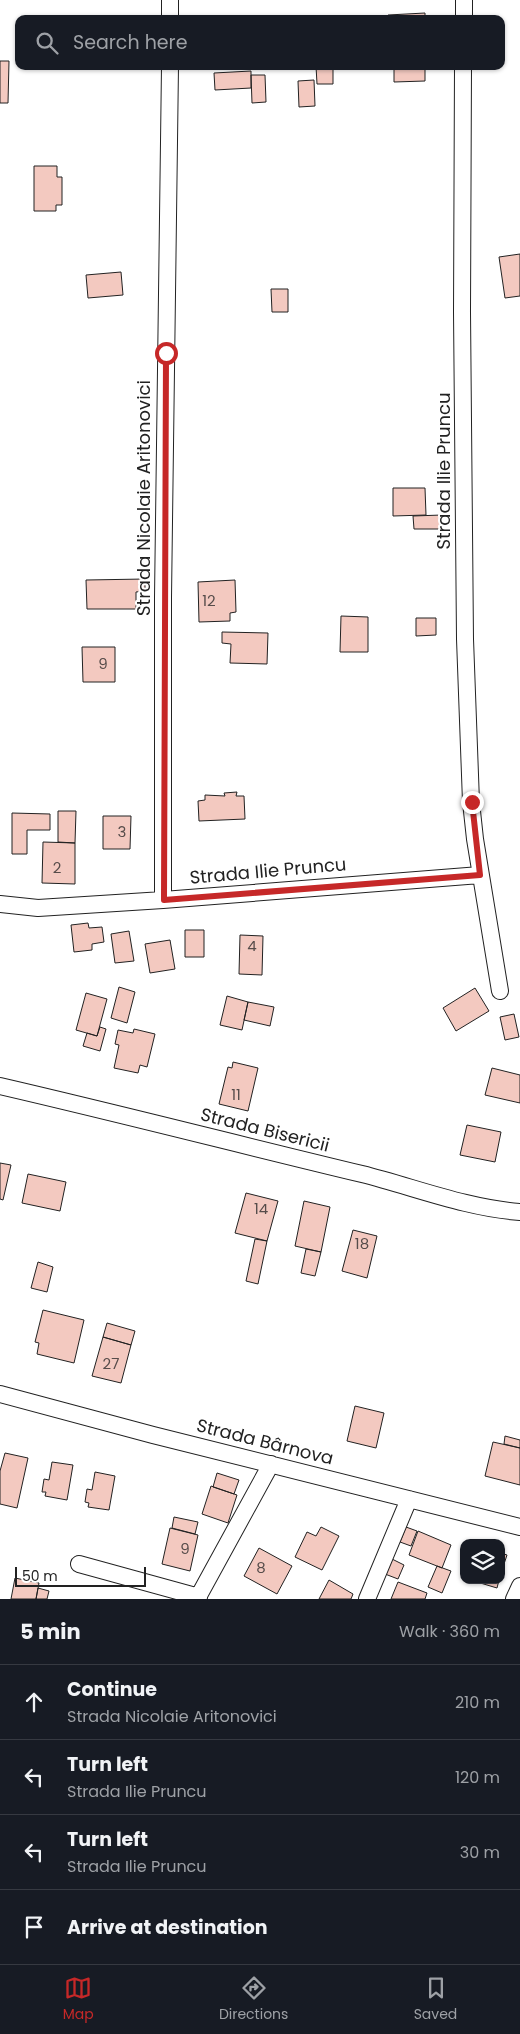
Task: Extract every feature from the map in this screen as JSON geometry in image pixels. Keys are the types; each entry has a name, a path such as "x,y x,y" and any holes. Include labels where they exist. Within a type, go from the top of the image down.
{"street":[{"path":"170,0 170,15"},
{"path":"464,0 464,15"},
{"name":"Strada Nicolaie Aritonovici","path":"164,900 164,577 170,70"},
{"name":"Strada Ilie Pruncu","path":"463,70 462,312 465,640 472,802 480,875 500,991"},
{"name":"Strada Ilie Pruncu","path":"0,904 38,908 480,875"},
{"name":"Strada Bisericii","path":"0,1086 367,1176 470,1204 497,1210 520,1212"},
{"name":"Strada Bârnova","path":"0,1394 154,1435 520,1527"},
{"path":"78,1564 198,1598 271,1464"},
{"path":"367,1599 408,1499"},
{"path":"514,1599 520,1586"}],"building":[{"path":"425,13 425,15 388,15"},
{"path":"0,61 9,61 8,103 0,103"},
{"path":"316,70 333,70 333,84 317,84"},
{"path":"394,70 425,70 425,81 394,82"},
{"path":"251,71 251,88 215,90 214,73"},
{"path":"251,75 265,75 266,102 252,103"},
{"path":"314,80 315,106 299,107 298,81"},
{"path":"34,166 57,166 57,177 62,177 62,205 56,205 56,211 34,211"},
{"path":"520,254 520,296 505,298 499,257"},
{"path":"121,272 123,295 88,298 86,275"},
{"path":"271,289 288,289 288,312 272,312"},
{"path":"393,488 425,488 426,515 393,516"},
{"path":"442,515 442,529 414,529 413,516"},
{"path":"145,579 145,591 136,592 136,609 87,609 86,580"},
{"path":"235,580 236,612 230,613 230,621 199,622 198,582"},
{"path":"341,616 368,617 368,652 340,652"},
{"path":"416,618 436,618 436,635 416,636"},
{"path":"222,632 268,633 267,664 230,663 231,644 222,643"},
{"path":"82,647 115,647 115,682 83,682"},
{"path":"237,792 236,796 244,796 245,819 199,821 198,801 205,800 205,795 225,796 224,793"},
{"path":"58,811 76,811 75,843 58,842"},
{"path":"12,813 50,814 50,830 27,830 27,854 12,854"},
{"path":"103,816 131,816 130,849 103,849"},
{"path":"43,842 75,843 75,884 42,883"},
{"path":"88,923 89,928 102,927 104,942 92,944 92,950 74,952 71,925"},
{"path":"185,930 204,930 204,957 185,957"},
{"path":"129,931 134,961 115,963 111,934"},
{"path":"240,935 263,936 262,975 239,974"},
{"path":"170,940 175,969 150,973 145,944"},
{"path":"119,987 135,992 127,1023 111,1018"},
{"path":"475,988 489,1011 456,1031 443,1008"},
{"path":"86,993 107,999 97,1036 76,1030"},
{"path":"227,996 248,1002 242,1030 220,1025"},
{"path":"248,1002 274,1007 270,1026 244,1020"},
{"path":"514,1014 519,1037 505,1040 500,1017"},
{"path":"100,1027 106,1029 100,1051 83,1046 87,1033 97,1036"},
{"path":"134,1029 155,1034 147,1067 140,1065 138,1073 114,1068 119,1045 115,1044 118,1030 133,1033"},
{"path":"233,1062 258,1068 248,1111 219,1104 228,1067 232,1068"},
{"path":"492,1068 520,1075 520,1103 485,1095"},
{"path":"467,1125 501,1132 495,1162 460,1155"},
{"path":"0,1163 11,1165 3,1200 0,1199"},
{"path":"28,1174 66,1182 60,1211 22,1203"},
{"path":"246,1193 278,1201 267,1241 235,1233"},
{"path":"304,1201 330,1207 321,1252 295,1246"},
{"path":"353,1230 377,1236 367,1278 342,1271"},
{"path":"255,1239 267,1241 258,1284 246,1281"},
{"path":"306,1249 321,1252 315,1276 301,1273"},
{"path":"38,1262 53,1267 47,1292 31,1288"},
{"path":"43,1310 84,1320 74,1363 37,1354 39,1343 35,1342"},
{"path":"107,1323 135,1331 131,1345 103,1337"},
{"path":"103,1337 131,1345 121,1383 92,1376"},
{"path":"355,1406 384,1413 376,1448 347,1441"},
{"path":"505,1436 520,1440 520,1448 504,1444"},
{"path":"493,1442 520,1448 520,1485 485,1476"},
{"path":"5,1453 28,1458 17,1508 0,1504 0,1471"},
{"path":"52,1462 73,1465 67,1500 45,1496 46,1492 42,1492 44,1479 49,1480"},
{"path":"95,1472 115,1476 109,1510 88,1507 89,1503 85,1502 87,1489 92,1490"},
{"path":"217,1473 239,1480 234,1494 213,1487"},
{"path":"211,1486 237,1495 228,1523 202,1514"},
{"path":"174,1517 198,1522 195,1534 172,1528"},
{"path":"321,1527 339,1536 322,1570 295,1557 307,1532 316,1536"},
{"path":"406,1527 417,1531 411,1546 400,1542"},
{"path":"170,1528 198,1535 190,1571 162,1564"},
{"path":"418,1531 451,1545 442,1568 409,1555"},
{"path":"259,1548 292,1566 277,1594 244,1576"},
{"path":"392,1559 404,1565 398,1579 385,1574"},
{"path":"437,1566 451,1571 442,1593 428,1587"},
{"path":"15,1578 39,1583 36,1599 11,1599"},
{"path":"329,1580 353,1594 351,1599 319,1599"},
{"path":"398,1582 427,1593 425,1599 391,1599"},
{"path":"484,1584 498,1584 497,1588"},
{"path":"38,1588 49,1591 47,1599 36,1599"}],"route":[{"path":"166,353 163,597 164,900 480,875 472,802"}]}
